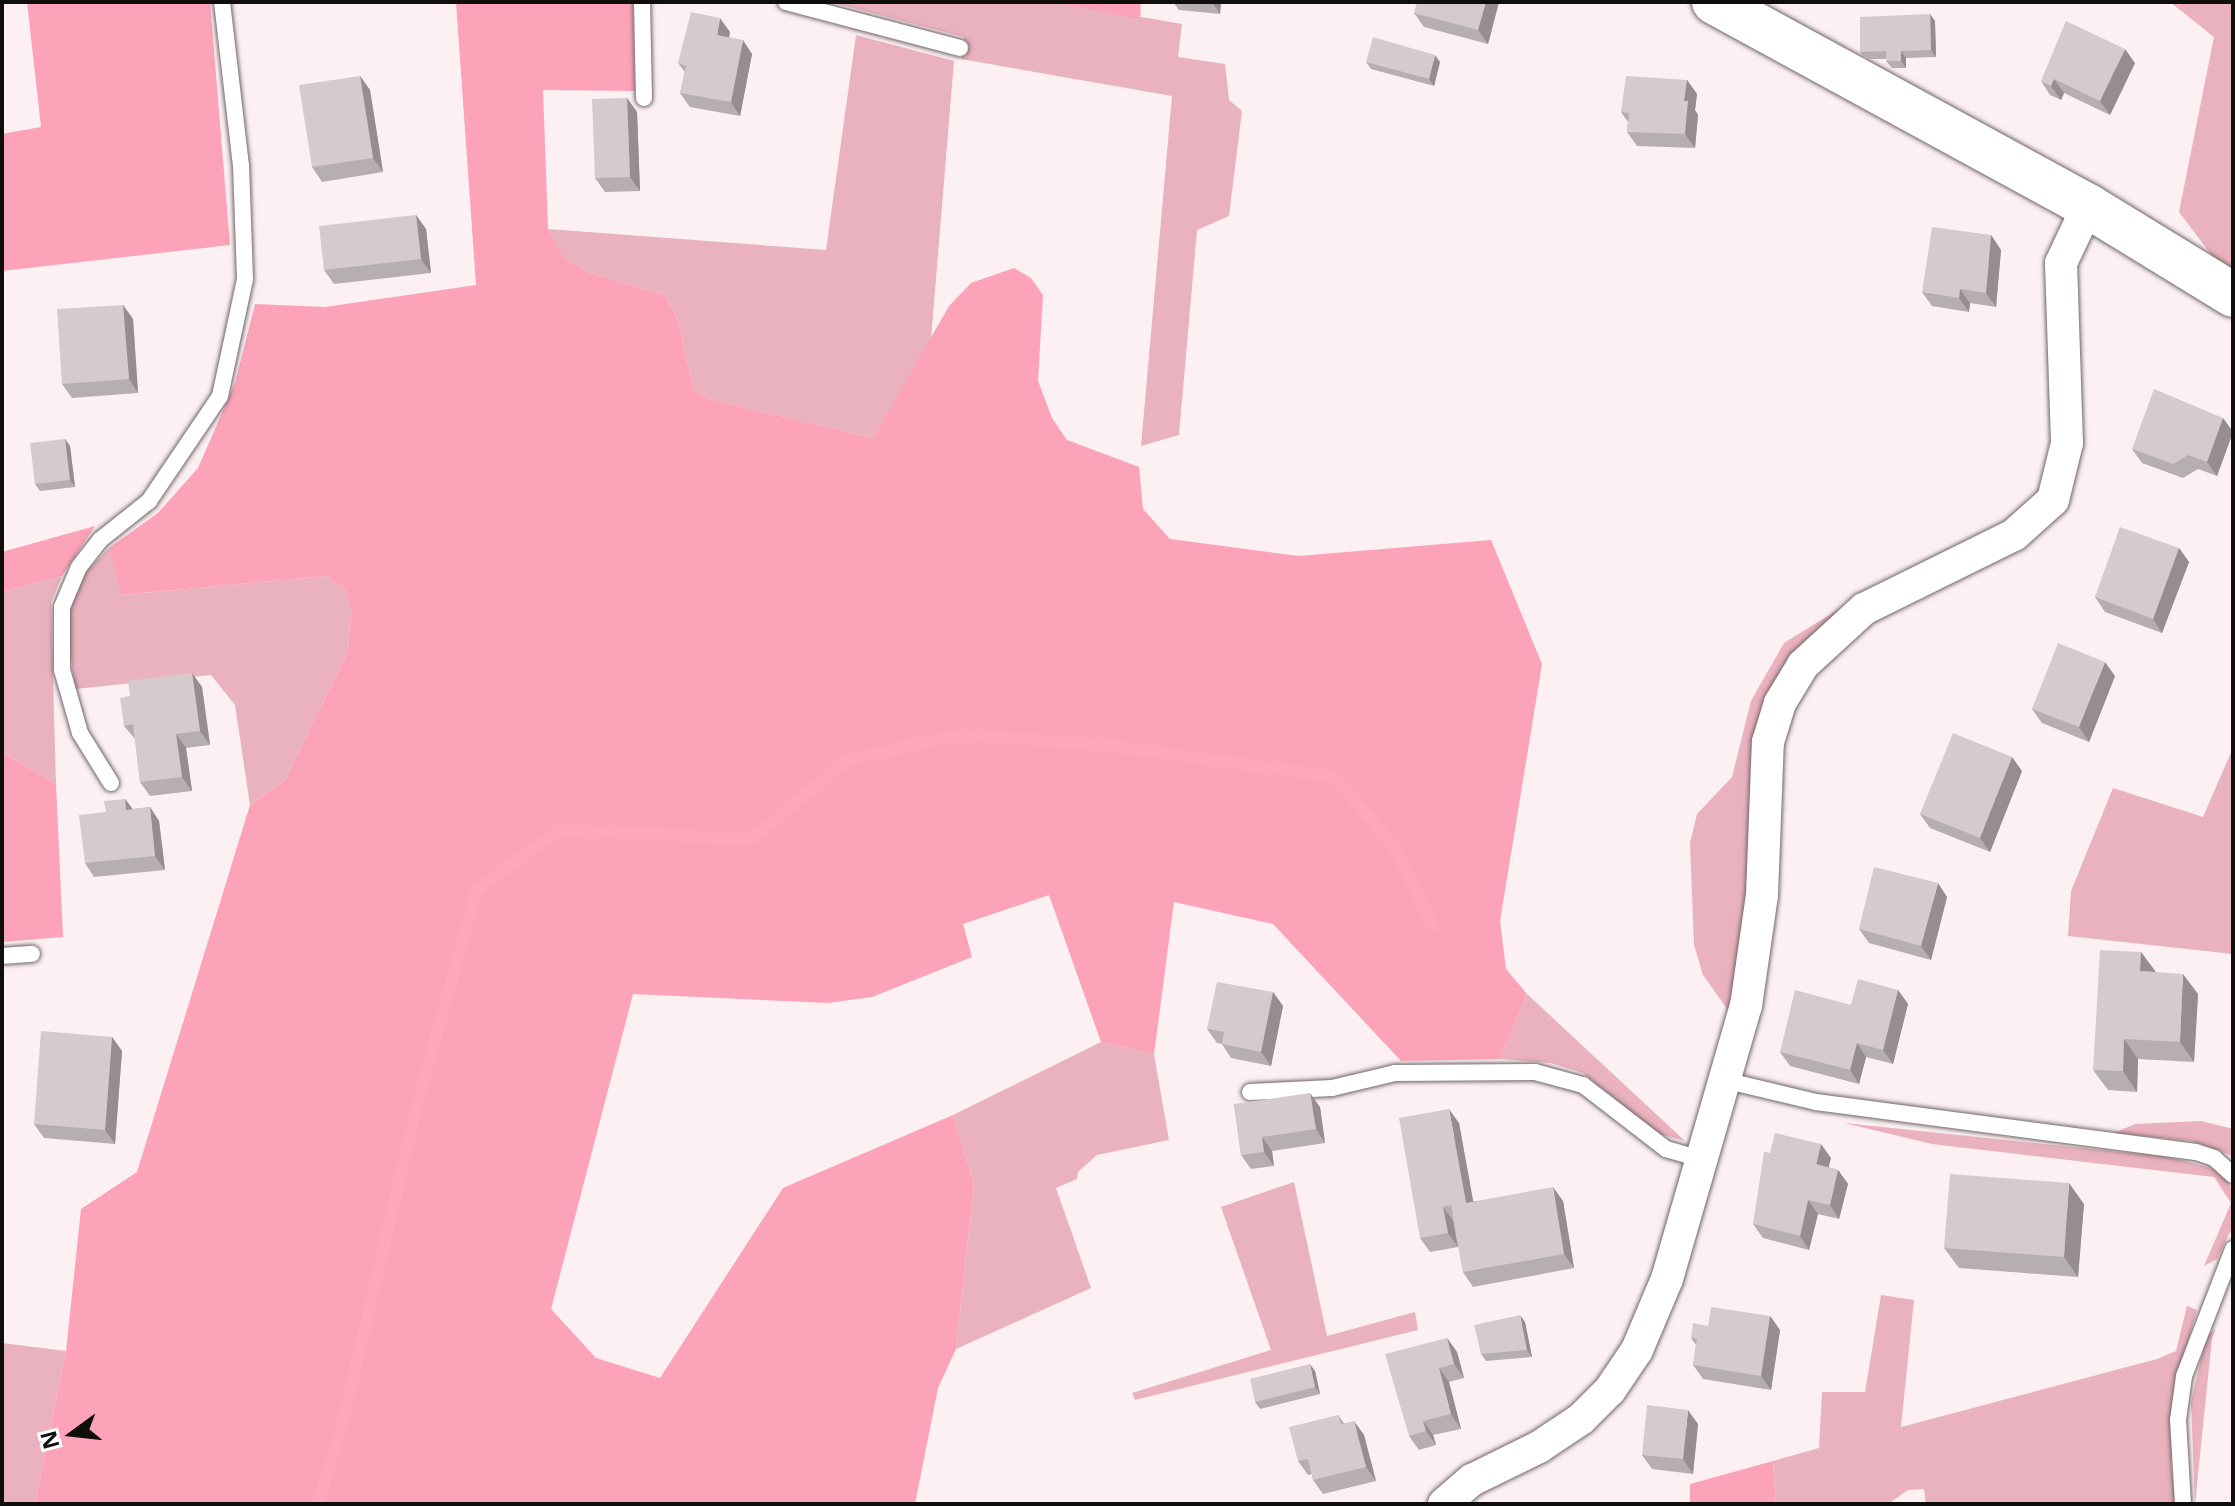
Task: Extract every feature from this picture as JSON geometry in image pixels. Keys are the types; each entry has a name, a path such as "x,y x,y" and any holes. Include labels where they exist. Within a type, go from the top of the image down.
{"street":[{"path":"1714,2 2088,206 2233,295"},
{"path":"1444,1504 1472,1480 1567,1429 1610,1390 1653,1313 1728,1081 1759,930 1768,742 1780,703 1810,657 1864,609 2014,535 2053,500 2067,443 2061,263 2088,206"}],"lane":[{"path":"111,783 80,733 62,670 62,607 79,567 100,540 149,501 220,396 245,279 241,166 222,2"},
{"path":"642,2 644,98"},
{"path":"786,2 960,48"},
{"path":"2,956 32,954"},
{"path":"1250,1092 1332,1088 1395,1073 1535,1072 1590,1089 1666,1149 1702,1159"},
{"path":"1728,1081 1816,1102 2196,1152 2214,1158 2233,1175"},
{"path":"2183,1504 2178,1420 2184,1376 2233,1249"}],"shaded area":[{"path":"27,2 210,2 230,245 2,271 2,134 41,127"},
{"path":"456,2 633,2 635,91 543,90 548,229 563,258 590,273 664,295 677,317 694,390 709,399 873,438 949,306 971,283 1014,268 1031,278 1043,295 1038,381 1052,418 1067,440 1139,467 1143,509 1170,539 1299,556 1491,540 1542,664 1500,921 1506,969 1527,994 1500,1059 1401,1061 1273,924 1174,902 1154,1054 1101,1042 1049,895 963,924 972,957 872,997 828,1003 633,994 551,1309 596,1358 660,1378 783,1188 953,1115 974,1184 956,1349 938,1388 915,1504 35,1504 66,1351 81,1209 137,1172 250,805 285,780 348,651 351,609 344,588 326,576 121,595 109,548 158,513 198,468 235,383 255,304 325,307 476,285"},
{"path":"830,2 1055,2 1182,24 1178,57 1225,64 1229,100 1242,111 1229,216 1197,230 1179,435 1141,446 1172,96 961,59 964,37"},
{"path":"1055,2 1141,2 1140,19"},
{"path":"2170,2 2233,2 2233,269 2213,257 2179,212 2214,37"},
{"path":"856,35 954,61 931,339 873,438 709,399 694,390 677,317 664,295 590,273 562,258 548,229 826,250"},
{"path":"95,526 62,576 2,592 2,552"},
{"path":"109,548 122,595 326,576 344,588 351,609 348,651 285,780 250,805 235,705 211,675 75,689 67,624 75,594 87,571"},
{"path":"62,576 51,602 56,784 2,752 2,592"},
{"path":"1876,586 1788,668 1730,1013 1703,975 1694,945 1690,843 1697,814 1732,777 1751,701 1784,643"},
{"path":"2233,748 2233,954 2068,936 2071,891 2113,788 2203,817"},
{"path":"2,752 56,784 63,937 2,942"},
{"path":"1527,994 1685,1141 1659,1134 1583,1073 1551,1063 1500,1059"},
{"path":"1101,1042 1154,1054 1169,1140 1097,1155 1078,1172 1077,1179 1056,1188 1091,1288 956,1349 974,1184 953,1115"},
{"path":"2201,1121 2233,1129 2233,1156 2192,1141 2114,1133 2135,1124"},
{"path":"1844,1123 2168,1157 2208,1167 2223,1172 2233,1192 2233,1226 2217,1259 2204,1266 2231,1203 2214,1177 1932,1144"},
{"path":"1294,1182 1327,1336 1415,1312 1418,1330 1135,1400 1132,1393 1271,1350 1221,1207"},
{"path":"1881,1295 1914,1300 1901,1427 2157,1359 2176,1351 2187,1306 2197,1310 2178,1376 2171,1465 2176,1504 1926,1504 1924,1489 1908,1490 1888,1504 1776,1504 1773,1461 1819,1448 1822,1392 1865,1392"},
{"path":"2216,1329 2212,1338 2195,1504 2191,1402 2206,1337"},
{"path":"2,1343 66,1351 35,1504 2,1504"},
{"path":"1773,1461 1776,1504 1690,1504 1690,1484"}],"building":[{"path":"1417,2 1486,2 1478,30 1414,13"},
{"path":"691,12 720,18 717,35 743,40 731,102 680,93 686,66 678,63"},
{"path":"1930,14 1931,50 1901,51 1901,61 1886,61 1886,51 1860,52 1860,17"},
{"path":"2066,21 2125,49 2100,101 2054,79 2051,86 2041,81"},
{"path":"1373,37 1435,55 1429,79 1366,62"},
{"path":"360,76 373,158 312,167 299,85"},
{"path":"1626,76 1687,80 1685,134 1627,132 1629,113 1621,112"},
{"path":"627,98 630,177 595,178 592,99"},
{"path":"416,215 421,259 324,270 319,226"},
{"path":"1932,227 1991,235 1986,293 1960,289 1959,298 1922,292"},
{"path":"123,305 129,379 62,384 57,309"},
{"path":"2154,389 2223,418 2207,462 2188,455 2173,464 2132,449"},
{"path":"65,439 70,480 35,484 30,443"},
{"path":"2120,527 2179,548 2153,619 2095,597"},
{"path":"2058,643 2105,662 2079,727 2032,709"},
{"path":"192,673 200,731 176,734 182,777 140,782 133,724 124,726 120,698 130,696 128,681"},
{"path":"1953,733 2012,757 1980,838 1920,814"},
{"path":"125,799 126,810 150,807 155,856 85,863 79,815 106,812 104,801"},
{"path":"1874,867 1938,883 1921,946 1859,929"},
{"path":"2100,950 2141,952 2140,971 2183,974 2180,1042 2124,1039 2123,1071 2093,1070"},
{"path":"1858,979 1898,990 1883,1050 1857,1043 1850,1070 1780,1052 1795,990 1851,1005"},
{"path":"1217,982 1273,992 1261,1052 1222,1044 1224,1032 1207,1029"},
{"path":"41,1031 112,1037 105,1130 34,1124"},
{"path":"1310,1093 1316,1129 1262,1137 1264,1152 1241,1155 1234,1104"},
{"path":"1449,1109 1466,1203 1553,1187 1564,1254 1463,1272 1451,1205 1443,1207 1448,1233 1420,1238 1399,1118"},
{"path":"1775,1133 1821,1144 1816,1164 1838,1170 1830,1205 1808,1200 1800,1236 1753,1224 1764,1152 1770,1153"},
{"path":"1950,1174 2069,1183 2064,1257 1944,1248"},
{"path":"1711,1307 1770,1316 1761,1376 1693,1365 1697,1339 1691,1338 1693,1323 1708,1326"},
{"path":"1520,1315 1527,1350 1481,1354 1474,1325"},
{"path":"1447,1338 1454,1364 1439,1368 1451,1414 1423,1421 1426,1431 1409,1436 1385,1354"},
{"path":"1310,1364 1315,1387 1255,1402 1250,1379"},
{"path":"1647,1405 1688,1410 1683,1459 1642,1455"},
{"path":"1338,1415 1341,1424 1354,1421 1366,1467 1313,1480 1308,1459 1298,1461 1289,1427"}],"waterway":[{"path":"318,1504 343,1421 415,1113 477,889 560,830 752,839 847,760 959,735 1095,744 1333,776 1393,845 1433,926"}]}
